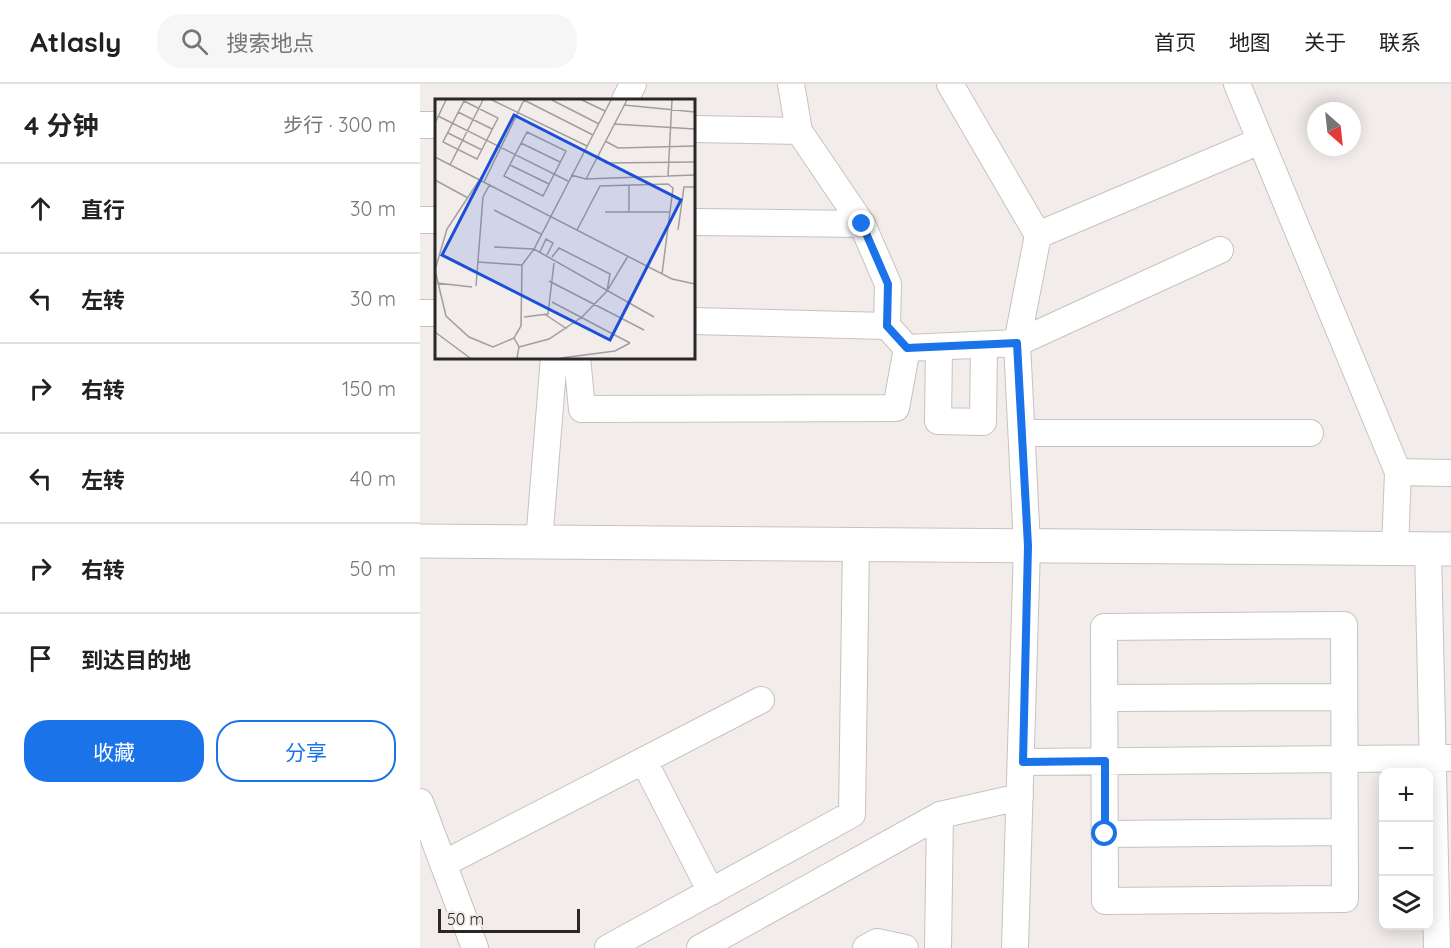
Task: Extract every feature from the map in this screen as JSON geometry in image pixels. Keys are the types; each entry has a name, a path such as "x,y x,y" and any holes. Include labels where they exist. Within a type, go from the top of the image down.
{"main road":[{"path":"420,541 1440,549"}],"street":[{"path":"626,99 633,84"},
{"path":"791,84 799,131 862,224 888,284 887,326 907,348"},
{"path":"950,84 1038,235 1017,343 1028,546 1023,762 1015,948"},
{"path":"1237,84 1398,472 1395,549"},
{"path":"694,129 799,131"},
{"path":"1038,235 1260,141"},
{"path":"694,222 862,224"},
{"path":"907,348 1017,343 1220,250"},
{"path":"694,321 887,326"},
{"path":"939,346 938,421 983,422 984,345"},
{"path":"577,358 582,409 896,408 907,348"},
{"path":"539,542 554,358"},
{"path":"1022,433 1310,433"},
{"path":"1398,472 1451,473"},
{"path":"608,948 852,814 856,544"},
{"path":"1437,948 1442,758 1440,549"},
{"path":"1344,625 1344,697 1345,899 1105,901 1104,627 1344,625"},
{"path":"1104,698 1344,697"},
{"path":"443,864 761,700"},
{"path":"1023,762 1442,758"},
{"path":"644,760 711,892"},
{"path":"700,948 940,815 1020,796"},
{"path":"420,802 474,948"},
{"path":"939,948 940,815"},
{"path":"1105,834 1345,832"},
{"path":"866,948 877,942 905,948"}],"route":[{"path":"862,224 888,284 887,326 907,348 1017,343 1028,546 1023,762 1105,761 1105,834"}]}
